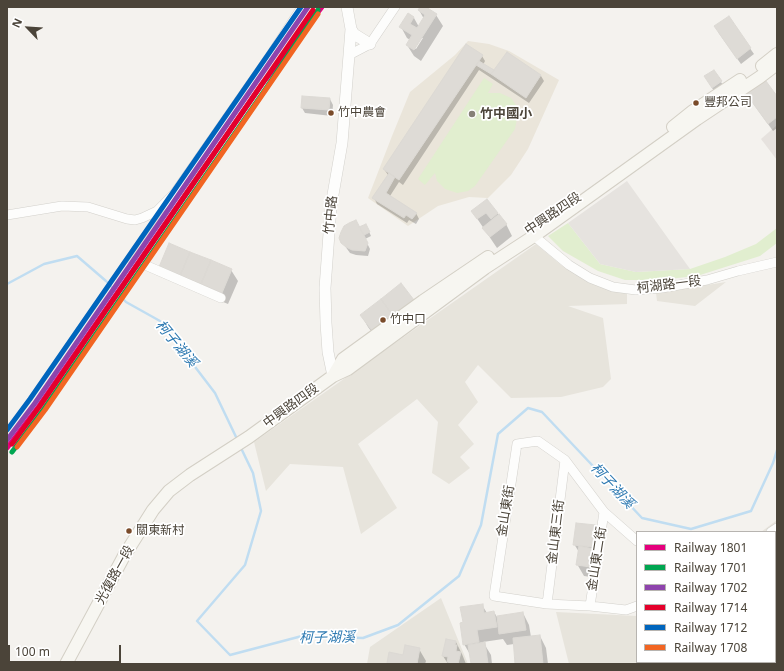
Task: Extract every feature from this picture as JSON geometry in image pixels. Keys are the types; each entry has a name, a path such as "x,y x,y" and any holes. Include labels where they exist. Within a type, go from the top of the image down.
{"main road":[{"name":"中興路四段","path":"532,233 658,140 693,111 777,54"},
{"name":"中興路四段","path":"230,449 333,376 343,359 423,301 532,233 777,64"},
{"name":"光復路一段","path":"66,664 124,556 153,510 169,491 190,475 230,449"}],"street":[{"path":"7,215 62,206 88,207 135,220 158,211 174,194 270,56 302,7"},
{"name":"竹中路","path":"333,376 328,352 325,288 331,206 342,144 349,55 351,29 347,7"},
{"path":"349,55 370,44 395,7"},
{"path":"351,29 358,38 370,44"},
{"name":"柯湖路一段","path":"532,233 568,265 590,278 613,287 636,290 662,288 707,280 777,262"},
{"path":"145,265 221,298"},
{"name":"金山東街","path":"636,541 604,512 565,460 538,441 517,444 494,596 547,604 590,606 626,610 636,606"},
{"name":"金山東三街","path":"547,604 565,460"},
{"name":"金山東二街","path":"590,606 604,512"}],"shaded area":[{"name":"竹中國小","path":"468,41 489,44 509,51 559,80 528,149 511,175 488,198 469,197 438,206 408,226 368,198 410,92 455,55"},
{"path":"777,125 777,160 761,139"},
{"path":"627,181 690,269 636,272 600,264 568,223"},
{"path":"169,202 180,209 137,269 126,262"},
{"path":"536,244 561,265 594,284 627,291 627,304 568,306 603,318 611,379 603,387 561,397 511,398 478,365 465,382 478,402 458,425 474,444 460,457 470,468 449,484 432,473 438,422 417,399 358,444 397,508 361,534 343,467 290,464 266,491 254,442"},
{"path":"726,282 695,306 657,301 656,293"},
{"path":"777,520 777,619 776,531 762,531"},
{"path":"441,598 468,664 367,664 370,647"},
{"path":"556,612 636,616 636,663 776,663 776,644 777,646 777,664 569,664"}],"green space":[{"path":"484,78 493,84 488,93 500,93 511,98 516,105 517,119 515,129 475,186 468,191 457,193 445,189 437,181 435,173 425,185 418,179"},
{"path":"197,156 210,165 186,198 174,189"},
{"path":"568,223 600,264 636,272 690,269 756,244 777,228 777,243 760,256 697,276 658,280 625,280 598,271 563,251 548,236"}],"building":[{"path":"420,7 426,7 437,14 414,50 406,45 412,35 399,27 408,13 414,17 410,24 417,28 425,15 418,10"},
{"path":"729,16 751,48 737,59 714,26"},
{"path":"466,44 483,55 399,180 383,169"},
{"path":"507,52 541,75 526,98 491,74"},
{"path":"479,61 494,70 491,74 476,65"},
{"path":"714,70 722,81 712,88 704,76"},
{"path":"763,77 777,96 777,117 768,124 744,91"},
{"path":"302,96 330,98 329,110 301,108"},
{"path":"389,173 395,177 386,193 417,213 412,219 406,215 404,218 372,198"},
{"path":"487,199 498,213 491,219 486,213 477,219 471,211"},
{"path":"499,214 507,224 490,237 482,228"},
{"path":"356,220 368,243 365,251 352,250 346,247 341,243 339,238 344,226"},
{"path":"366,224 370,232 364,235 359,227"},
{"path":"169,243 190,252 180,276 159,267"},
{"path":"190,252 211,260 201,284 180,276"},
{"path":"211,260 232,269 222,293 201,284"},
{"path":"401,283 414,300 393,316 381,299"},
{"path":"381,299 393,316 373,332 360,315"},
{"path":"576,523 596,525 593,547 573,545"},
{"path":"579,546 594,549 591,567 576,565"},
{"path":"483,604 484,613 494,611 497,627 477,630 479,642 463,645 460,623 463,622 460,607"},
{"path":"523,612 526,630 499,634 497,616"},
{"path":"540,635 543,664 515,664 513,638"},
{"path":"446,639 456,641 456,651 461,652 458,664 448,664 448,657 442,656"},
{"path":"485,642 488,664 471,664 468,645"},
{"path":"405,645 420,648 417,664 387,663 389,652 403,655"}],"waterway":[{"name":"柯子湖溪","path":"7,284 44,264 77,256 106,281 126,302 160,321 215,393 237,439"},
{"name":"柯子湖溪","path":"241,448 253,473 261,511 245,565 197,621 230,655 302,636 363,638 398,625 459,576 481,525 498,434 528,408 542,412 642,518 691,529 751,511 773,463 777,450"}],"rail line":[{"name":"1712","path":"7,430 301,7"},
{"name":"1702","path":"7,440 35,403 308,7"},
{"name":"1801","path":"7,448 39,406 262,84 322,7"},
{"name":"1714","path":"12,444 40,406 313,10"},
{"name":"1701","path":"12,452 44,409 267,87 318,10"},
{"name":"1708","path":"17,447 45,410 318,14"}],"place":[{"name":"豐邦公司","path":"696,103"},
{"name":"竹中農會","path":"331,113"},
{"name":"竹中國小","path":"472,114"},
{"name":"竹中口","path":"383,320"},
{"name":"關東新村","path":"129,531"}]}
